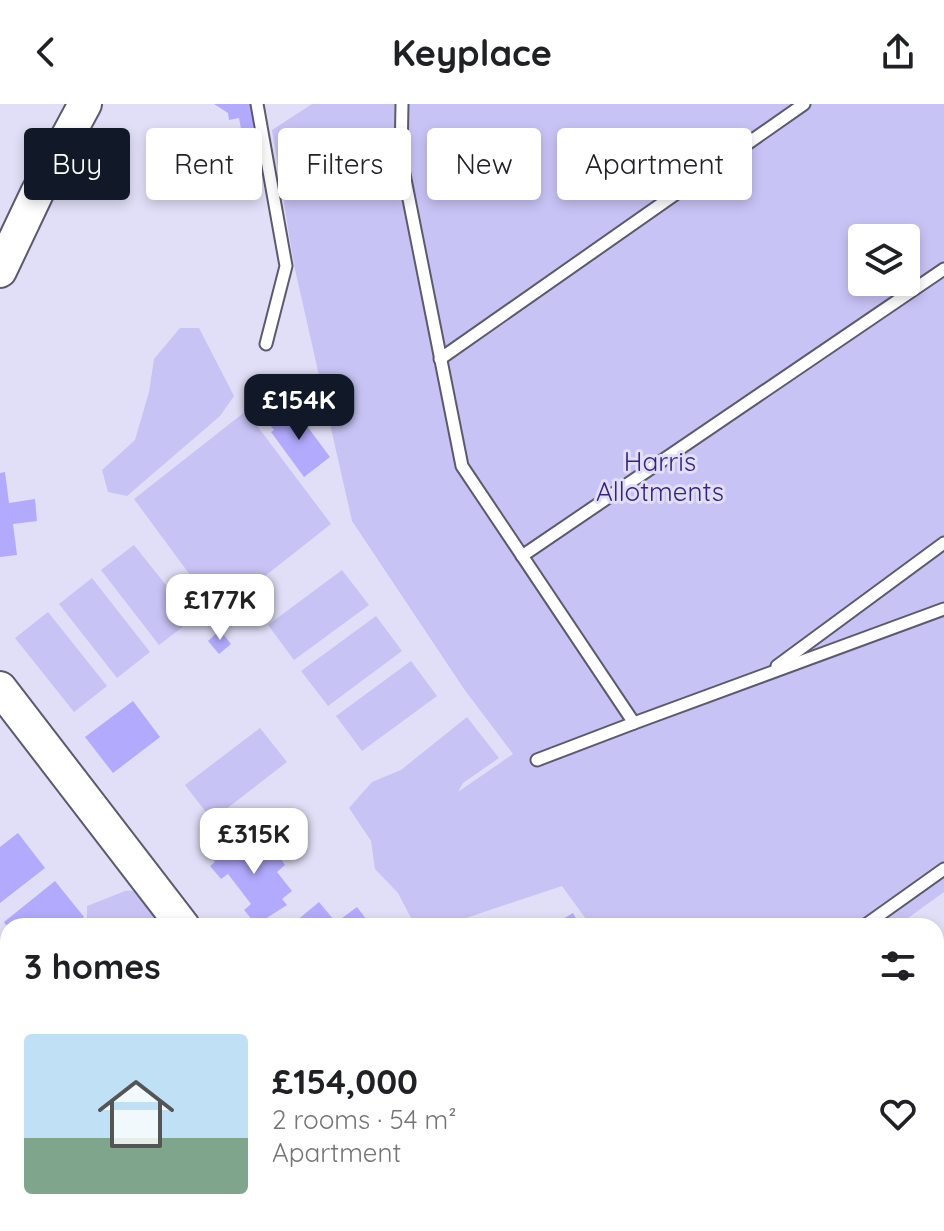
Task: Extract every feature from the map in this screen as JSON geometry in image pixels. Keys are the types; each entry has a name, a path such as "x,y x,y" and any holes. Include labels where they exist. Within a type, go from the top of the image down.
{"main road":[{"path":"4,250 85,104"},
{"path":"0,688 177,918"}],"lane":[{"path":"257,104 286,266 266,344"},
{"path":"402,104 401,159 462,466 634,723"},
{"path":"440,359 804,104"},
{"path":"522,556 944,269"},
{"path":"767,674 944,543"},
{"path":"537,760 944,609"},
{"path":"875,918 944,869"}],"green space":[{"name":"Harris Allotments","path":"312,104 944,104 944,892 908,918 585,918 562,886 466,918 411,918 398,893 375,869 371,841 349,808 372,782 401,770 467,717 499,758 463,783 458,792 513,754 464,689 352,521 294,265 283,200 411,200 411,128 278,128 278,167 272,130"},
{"path":"180,328 199,328 234,396 220,416 127,496 108,492 102,470 135,440 149,392 154,359"},
{"path":"246,411 331,524 218,613 134,499"},
{"path":"134,545 193,619 159,645 101,570"},
{"path":"342,570 369,605 294,660 268,625"},
{"path":"92,578 150,652 117,678 59,604"},
{"path":"48,612 107,686 74,712 15,638"},
{"path":"376,616 402,651 328,706 301,671"},
{"path":"411,661 437,696 362,751 336,716"},
{"path":"260,728 287,762 212,820 185,785"},
{"path":"144,890 157,918 87,918 87,906 125,891"}],"building":[{"path":"214,104 254,104 258,128 241,128 239,118 229,120 228,113"},
{"path":"292,406 330,457 304,477 271,432 274,430 269,424"},
{"path":"5,472 9,503 35,499 37,521 13,524 17,555 0,557 0,473"},
{"path":"220,630 231,644 219,654 208,641"},
{"path":"133,701 160,737 113,773 85,737"},
{"path":"18,833 45,868 0,903 0,847"},
{"path":"247,834 264,855 268,852 271,856 276,852 285,865 277,872 292,891 282,899 287,905 267,918 251,918 244,910 251,904 228,874 221,879 210,866 215,862 212,858 226,847 224,844 232,837 236,843"},
{"path":"55,881 84,917 83,918 9,918"},
{"path":"319,902 332,918 300,918"},
{"path":"357,907 365,918 342,918"}]}
